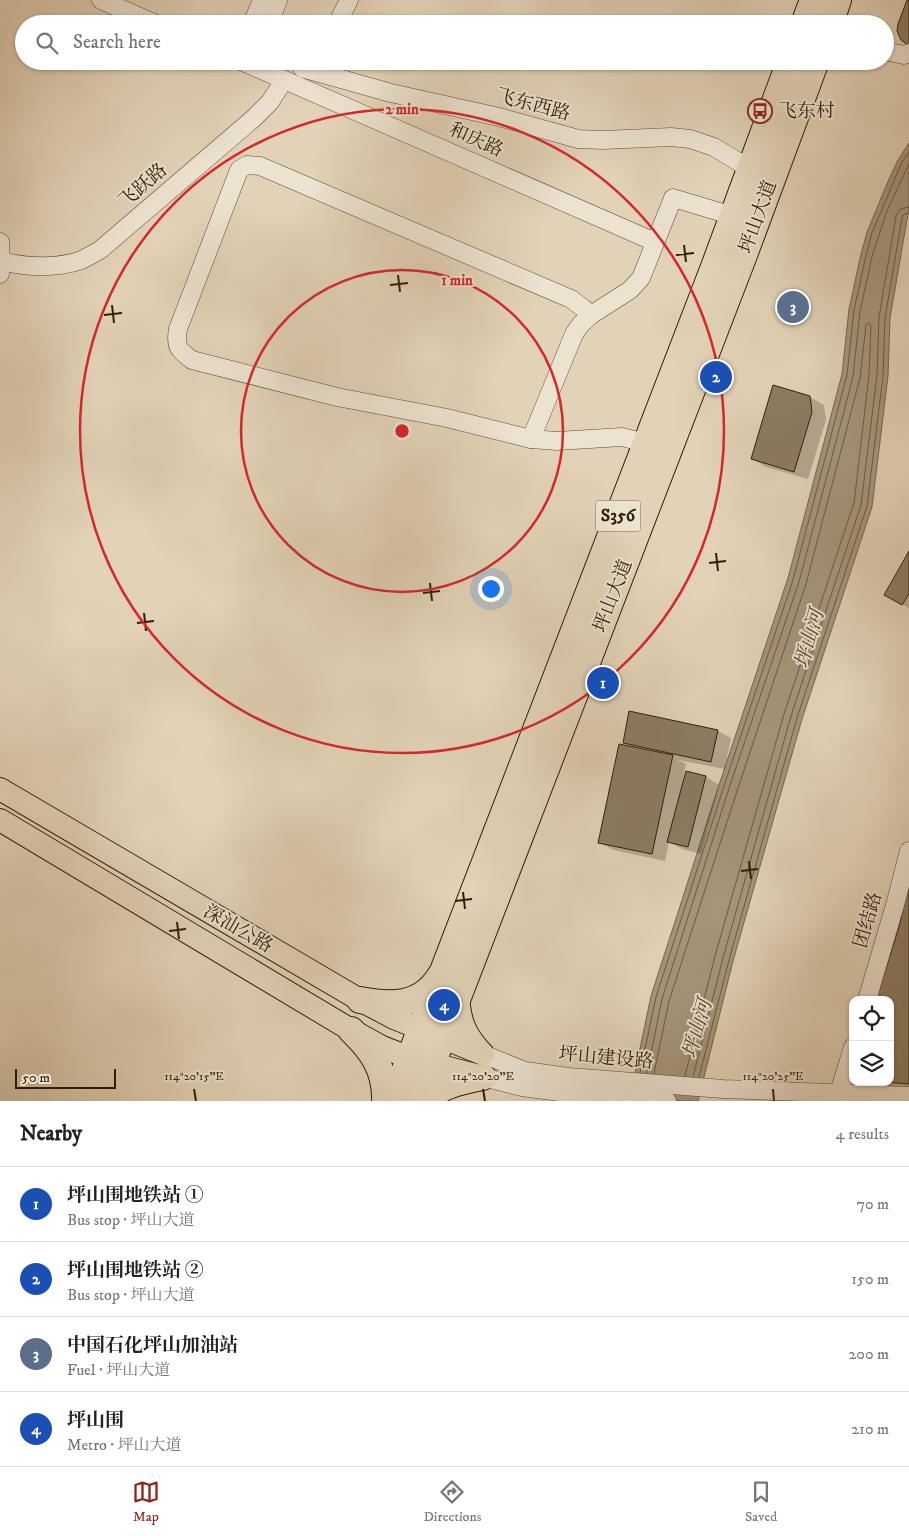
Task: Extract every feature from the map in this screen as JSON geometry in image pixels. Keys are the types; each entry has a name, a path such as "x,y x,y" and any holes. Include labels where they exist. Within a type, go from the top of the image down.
{"highway":[{"path":"807,15 813,0"},
{"path":"833,15 838,0"},
{"name":"坪山大道","path":"393,1101 421,1061 432,1034 444,969 733,216 787,70"},
{"name":"坪山大道","path":"432,1034 458,997 744,256 813,70"},
{"path":"360,1000 379,1004 397,1004 413,999 426,992 436,982 444,969"},
{"path":"351,1030 366,1044 377,1060 383,1077 385,1101"},
{"name":"坪山大道","path":"418,1101 421,1061"},
{"path":"425,1101 445,1087 462,1080 483,1065"}],"main road":[{"name":"深汕公路","path":"0,789 360,1000 394,1018 432,1034 483,1065"},
{"name":"深汕公路","path":"0,820 382,1047 421,1061 483,1065"},
{"path":"458,997 465,1031 483,1065"}],"street":[{"path":"101,0 135,15"},
{"path":"256,15 262,0"},
{"path":"272,15 278,0"},
{"path":"342,15 349,0"},
{"path":"894,53 904,55 909,53"},
{"name":"和庆路","path":"264,70 655,242"},
{"name":"飞东西路","path":"320,70 391,93 499,117 578,139 603,140 671,136 690,139 714,147 750,169"},
{"name":"飞跃路","path":"0,265 58,266 80,261 100,250 254,118 270,102 284,80"},
{"path":"591,316 571,299 260,166 247,164 238,170 178,329 176,340 182,353 192,360 337,397 447,418 531,439 558,442 622,437 646,443"},
{"path":"531,439 574,334 581,324 630,290 641,278 674,198 733,216"},
{"path":"0,242 0,265"},
{"name":"团结路","path":"868,996 909,851"},
{"path":"839,1093 849,1060"},
{"name":"坪山建设路","path":"483,1065 522,1087 567,1093 622,1089 723,1089 909,1096"},
{"name":"坪山建设路","path":"622,1089 667,1101"}],"water":[{"name":"坪山河","path":"909,143 909,208 890,318 888,376 872,507 802,719 733,961 698,1101 629,1101 651,996 788,578 842,374 849,309 867,232 889,179"}],"building":[{"path":"907,0 909,0 909,46 901,40 897,31"},
{"path":"773,385 810,396 812,412 794,472 751,459"},
{"path":"909,551 909,594 902,605 884,595"},
{"path":"629,711 718,730 711,762 623,743"},
{"path":"619,744 673,755 652,854 598,843"},
{"path":"686,771 706,776 688,847 667,842"},
{"path":"909,883 909,1084 894,1083 894,996 877,996 899,927"}],"place":[{"name":"飞东村","path":"760,111"},
{"name":"中国石化坪山加油站","path":"793,307"},
{"name":"坪山围地铁站 ②","path":"716,377"},
{"name":"坪山围地铁站 ①","path":"603,683"},
{"name":"坪山围","path":"444,1005"}]}
